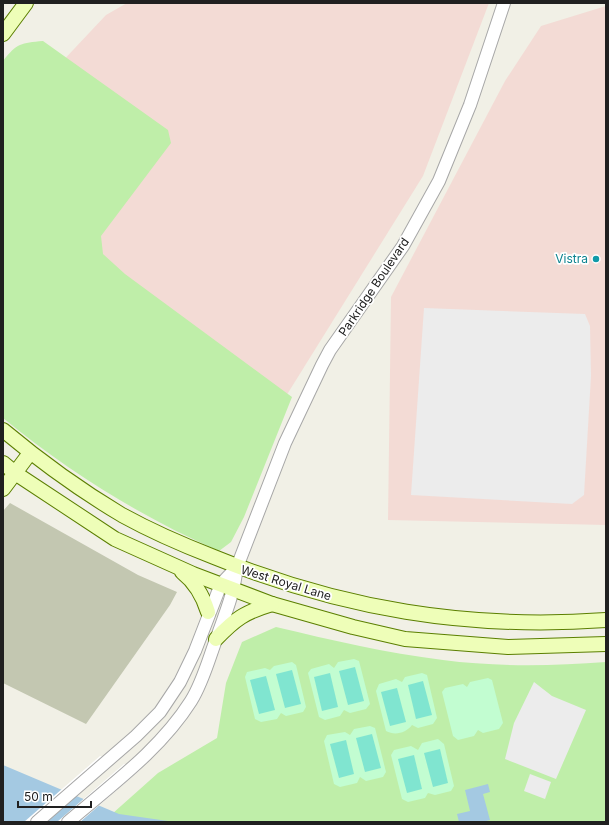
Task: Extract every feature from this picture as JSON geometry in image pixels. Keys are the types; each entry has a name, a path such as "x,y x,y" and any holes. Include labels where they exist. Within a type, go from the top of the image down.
{"main road":[{"path":"3,34 26,3"},
{"name":"West Royal Lane","path":"3,430 30,453 70,482 123,515 237,567 310,592 366,605 461,620 504,622 606,620"},
{"path":"3,489 30,453"},
{"name":"West Royal Lane","path":"3,463 15,473 115,540 176,567 272,604 353,627 405,638 508,647 606,644"},
{"path":"176,567 191,579 202,595 208,612"},
{"path":"216,639 231,623 251,611 272,604"}],"street":[{"name":"Parkridge Boulevard","path":"68,822 155,746 192,700 234,590 237,567 285,443 330,350 403,246 439,181 470,105 504,3"},
{"name":"Parkridge Boulevard","path":"37,822 136,736 160,712 180,682 195,651 208,612 220,584 237,567"}],"shaded area":[{"path":"127,3 489,3 423,176 283,401 95,261 58,66 106,15"},
{"path":"606,6 606,525 388,520 391,297 505,81 541,26"},
{"path":"424,308 585,314 590,326 591,376 584,495 572,504 411,495"},
{"path":"10,503 138,575 177,592 170,605 86,724 3,683 3,511"},
{"path":"355,667 364,701 348,705 339,671"},
{"path":"292,670 301,704 285,708 276,674"},
{"path":"330,673 338,707 322,711 314,677"},
{"path":"266,676 275,710 259,714 250,680"},
{"path":"423,681 432,715 416,719 408,685"},
{"path":"534,682 552,696 586,710 556,779 505,759 514,723"},
{"path":"397,688 406,722 390,726 381,692"},
{"path":"372,734 381,768 365,772 356,738"},
{"path":"346,740 354,774 339,778 330,744"},
{"path":"440,749 448,783 433,787 424,753"},
{"path":"414,755 422,789 407,793 398,759"},
{"path":"3,765 119,814 175,822 3,822"},
{"path":"530,774 551,782 545,799 524,791"},
{"path":"488,784 490,792 483,794 490,820 482,822 459,822 457,814 470,811 465,790"}],"green space":[{"path":"43,41 168,130 171,143 101,236 103,254 125,274 292,397 244,517 231,542 219,551 190,538 106,492 54,457 3,418 3,61 16,47 24,43"},
{"path":"276,627 380,650 463,662 524,665 606,662 606,822 103,822 158,773 217,738 226,683 242,642"},
{"path":"354,659 359,661 370,704 366,709 350,713 344,710 340,716 325,720 319,717 308,673 311,669 329,664 334,668 338,662"},
{"path":"292,662 296,665 306,707 303,712 286,716 281,713 277,719 261,722 255,719 245,677 247,672 265,668 270,670 274,666"},
{"path":"422,673 427,675 437,718 433,724 418,728 412,725 404,732 389,733 386,731 376,691 379,684 396,679 402,682 405,677"},
{"path":"488,678 492,680 503,723 499,729 483,733 478,730 474,736 458,740 453,736 442,692 445,688 463,684 467,687 470,682"},
{"path":"370,726 375,728 386,772 383,777 366,781 360,777 357,783 340,787 334,784 324,741 327,735 345,732 350,735 354,729"},
{"path":"438,739 444,744 454,786 451,791 435,795 428,793 425,798 408,802 402,799 391,755 394,750 411,746 418,750 422,743"}],"pier":[{"path":"100,756 116,761 47,822 24,822"},
{"path":"124,764 140,770 80,822 57,822"}],"place":[{"name":"Vistra","path":"596,259"}]}
